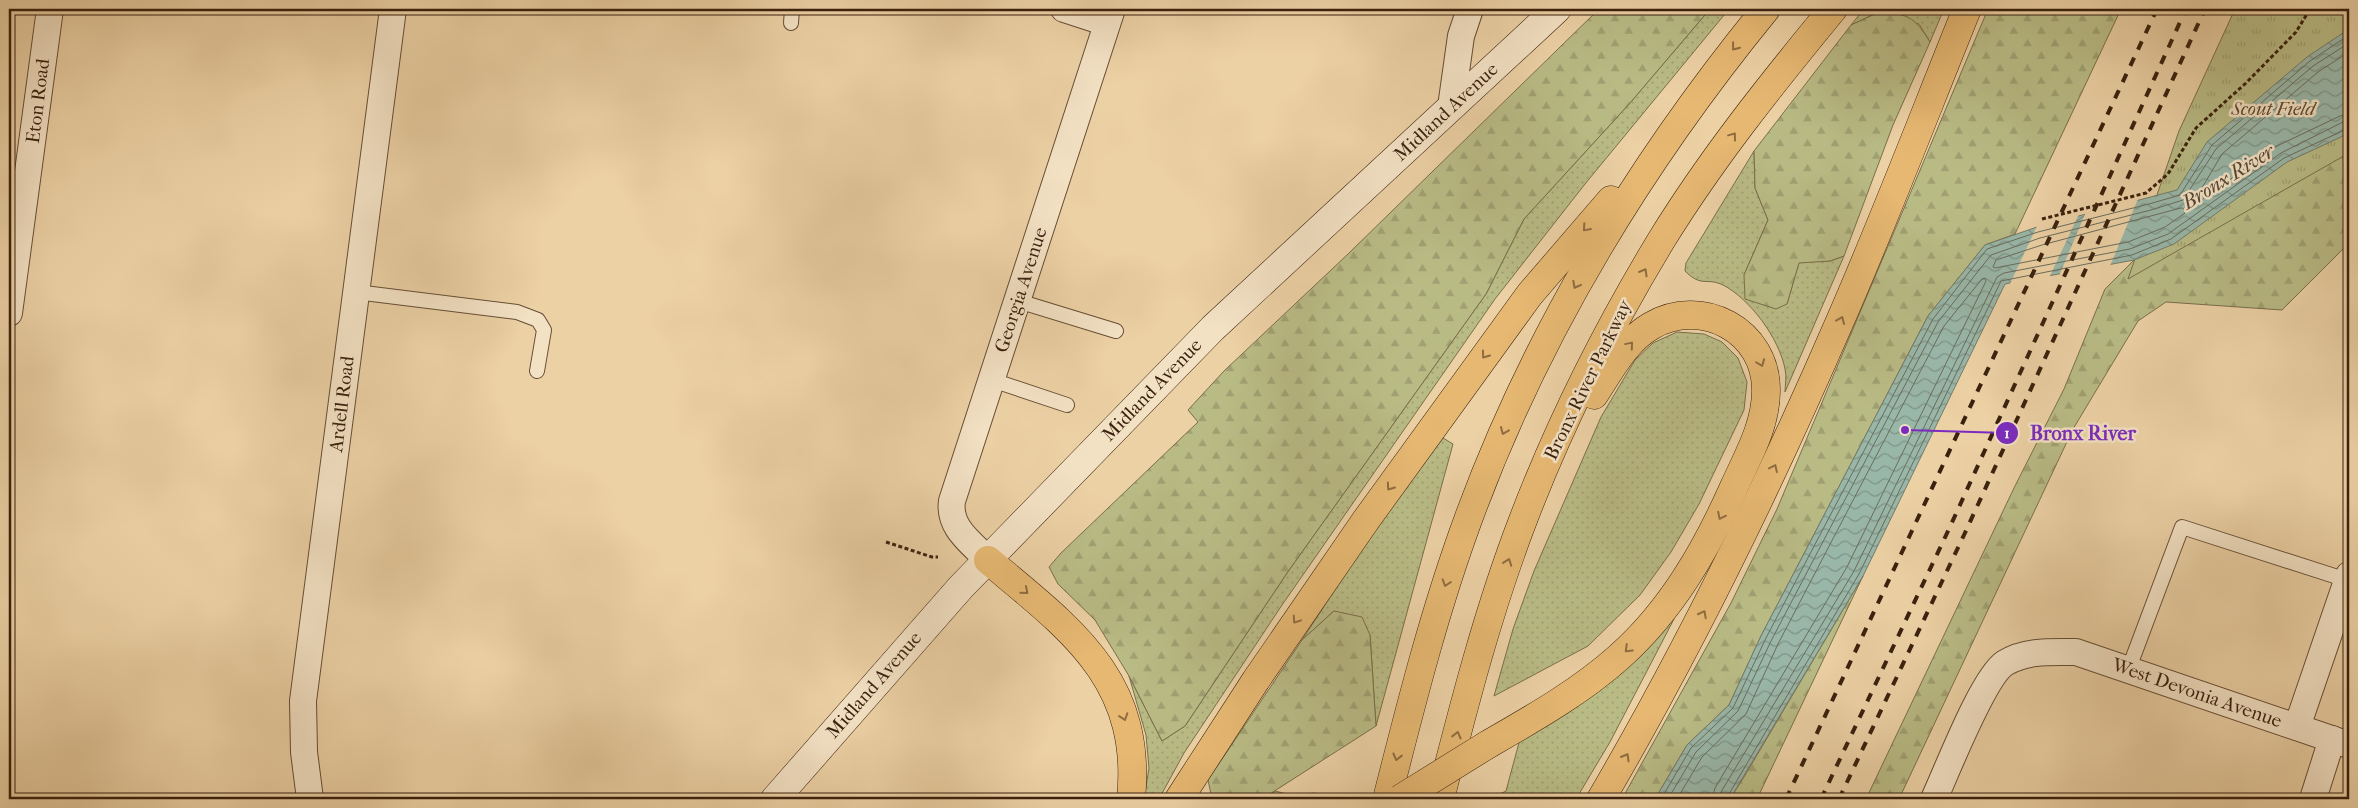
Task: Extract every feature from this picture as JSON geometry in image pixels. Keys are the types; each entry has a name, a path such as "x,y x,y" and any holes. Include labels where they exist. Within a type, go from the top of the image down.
{"highway":[{"path":"1178,799 1329,571 1530,294 1686,111 1766,9"},
{"name":"Bronx River Parkway","path":"1440,799 1490,616 1523,520 1543,471 1597,358 1663,239 1722,151 1784,68 1833,9"},
{"path":"1601,799 1682,656 1763,493 1841,321 1967,9"},
{"path":"1387,799 1419,676 1451,569 1469,516 1508,422 1578,281 1629,197 1686,111"},
{"path":"1400,799 1584,685 1619,658 1656,619 1682,584 1717,523 1760,428 1766,390 1762,364 1757,354 1743,334 1722,320 1710,316 1679,316 1650,326 1639,334 1622,355 1543,471"},
{"path":"988,560 1074,634 1102,670 1125,716 1130,734 1133,776 1131,799"}],"street":[{"name":"Eton Road","path":"9,313 50,9"},
{"name":"Ardell Road","path":"310,799 304,752 303,701 393,9"},
{"path":"1064,9 1109,16"},
{"path":"1451,107 1460,36 1470,9"},
{"name":"Midland Avenue","path":"775,799 944,605 1213,328 1557,9"},
{"name":"Georgia Avenue","path":"988,560 957,528 951,508 1109,16"},
{"path":"2297,727 2348,578"},
{"name":"West Devonia Avenue","path":"1934,799 1987,683 2003,664 2020,656 2042,652 2076,652 2129,668 2341,742"},
{"path":"2313,799 2341,742"}],"lane":[{"path":"791,23 792,9"},
{"path":"356,292 517,312 538,320 544,330 537,371"},
{"path":"1018,301 1116,331"},
{"path":"992,380 1067,404"},
{"path":"2129,668 2182,527 2348,578"}],"path":[{"path":"2042,219 2146,193 2168,174 2196,128 2246,83 2296,32 2310,9"},
{"path":"886,542 932,557 938,557"}],"green space":[{"path":"1599,9 1710,9 1630,103 1524,219 1486,294 1287,573 1185,726 1162,741 1129,676 1095,620 1058,584 1049,567 1061,553 1198,422 1188,410 1224,371 1348,254"},
{"path":"1710,9 1729,9 1585,184 1495,299 1282,605 1184,753 1159,799 1144,799 1149,768 1146,735 1129,676 1162,741 1185,726 1287,573 1486,294 1524,219 1630,103"},
{"path":"1864,9 1944,9 1930,42 1919,24 1877,13 1851,25"},
{"path":"1988,9 2121,9 2015,234 1985,245 1928,316 1761,636 1729,705 1687,745 1655,799 1622,799 1731,603 1777,509"},
{"name":"Scout Field","path":"2235,9 2349,9 2349,153 2128,279 2179,131"},
{"path":"1877,13 1903,15 1909,18 1914,21 1930,42 1893,125 1844,256 1830,261 1799,263 1787,304 1776,309 1745,299 1744,275 1768,220 1755,188 1754,151 1851,25"},
{"path":"2349,131 2349,243 2282,310 2166,302 2138,321 2073,429 1899,799 1866,799 2014,488 2064,389 2105,289 2134,260 2174,244"},
{"path":"1754,151 1755,188 1768,220 1744,275 1787,304 1799,262 1830,261 1844,256 1785,392 1786,375 1782,357 1770,332 1753,310 1733,291 1723,285 1700,281 1685,271 1686,263"},
{"path":"1677,332 1704,334 1722,342 1738,358 1747,382 1744,410 1699,504 1671,552 1640,595 1588,646 1494,696 1513,629 1534,571 1601,417 1635,360 1653,343"},
{"path":"1443,438 1453,444 1376,726 1370,635 1334,611 1302,640 1395,498"},
{"path":"1863,576 1757,799 1730,799 1744,777"},
{"path":"1334,611 1362,617 1370,635 1376,726 1262,799 1212,799 1208,780 1302,640"},
{"path":"1674,619 1610,742 1576,799 1490,799 1506,791 1520,739 1618,676"},
{"path":"1275,791 1291,795 1315,793 1313,799 1262,799"}],"water":[{"path":"2349,29 2349,131 2341,137 2287,162 2174,244 2134,260 2005,284 1863,576 1730,799 1655,799 1687,745 1729,705 1761,636 1928,316 1985,245 2037,227 2177,190 2207,142 2307,57"}],"pier":[{"path":"2138,199 2110,266 2059,276 2086,212"},
{"path":"2079,214 2049,278 2009,286 2038,224"}],"railway":[{"path":"1786,799 2157,9"},
{"path":"1821,799 1949,529 2186,9"},
{"path":"1839,799 1964,535 2205,9"}],"place":[{"name":"Bronx River","path":"1905,430"}]}
